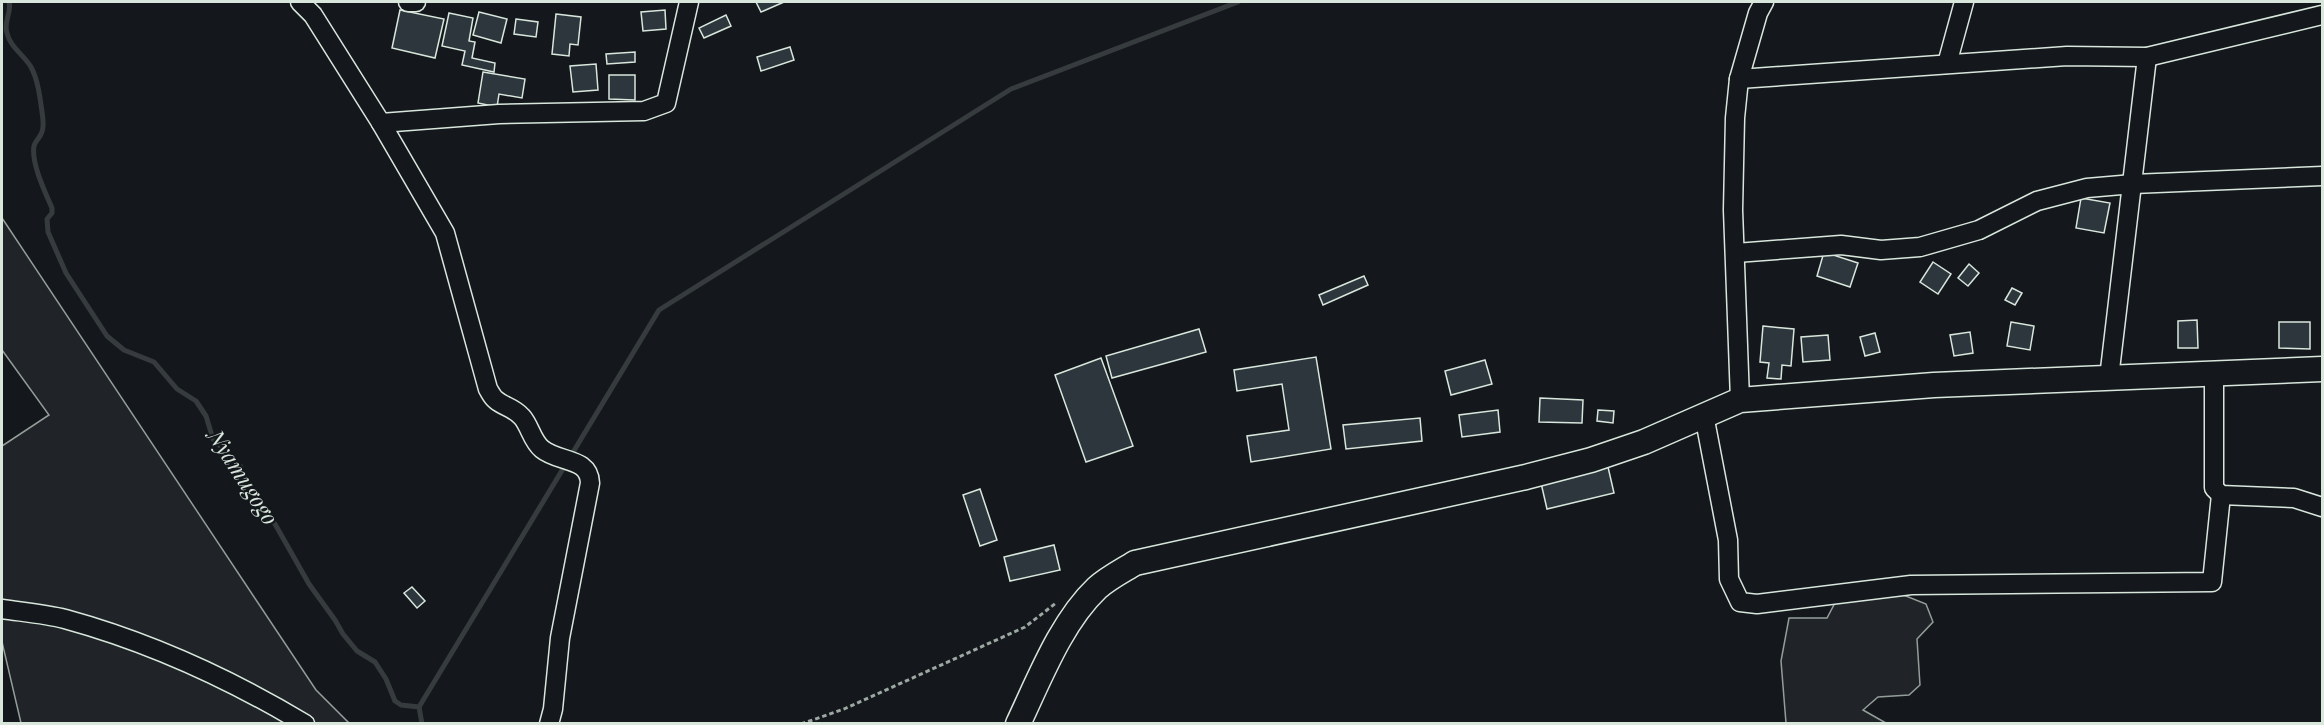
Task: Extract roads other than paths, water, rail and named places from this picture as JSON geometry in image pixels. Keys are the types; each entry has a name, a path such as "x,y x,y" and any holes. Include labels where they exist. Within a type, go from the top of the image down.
{"main road":[{"path":"1018,723 1074,616 1096,589 1114,575 1135,564 1527,477 1591,460 1740,400 1934,385 2322,369"}],"street":[{"path":"300,2 313,15 381,123 445,233 488,389 496,400 512,407 524,419 538,445 544,451 586,467 590,474 560,638 553,709 549,723"},
{"path":"408,2 416,2"},
{"path":"381,123 499,114 644,111 666,103 689,2"},
{"path":"1740,400 1734,210 1735,118 1738,78 1758,13 1764,2"},
{"path":"1947,64 1964,2"},
{"path":"1738,78 2067,56 2147,57 2322,15"},
{"path":"2109,378 2147,57"},
{"path":"1736,253 1841,245 1881,250 1920,248 1979,230 2037,201 2087,188 2322,176"},
{"path":"2214,373 2214,488 2221,495 2294,498 2322,507"},
{"path":"1704,415 1728,540 1729,579 1740,602 1757,604 1911,585 2212,582 2221,495"},
{"path":"2,609 64,619 157,650 256,694 305,723"}],"waterway":[{"name":"Nyamugogo","path":"9,2 6,29 14,47 31,67 38,89 43,126 34,146 35,161 52,208 52,213 47,219 48,232 66,273 107,336 124,350 154,362 177,389 196,401 206,416 213,439 241,467 241,479 275,524 309,584 343,634 357,651 375,662 386,679 395,701 401,705 419,707 422,724"},
{"path":"419,707 659,310 1011,89 1238,2"}]}
